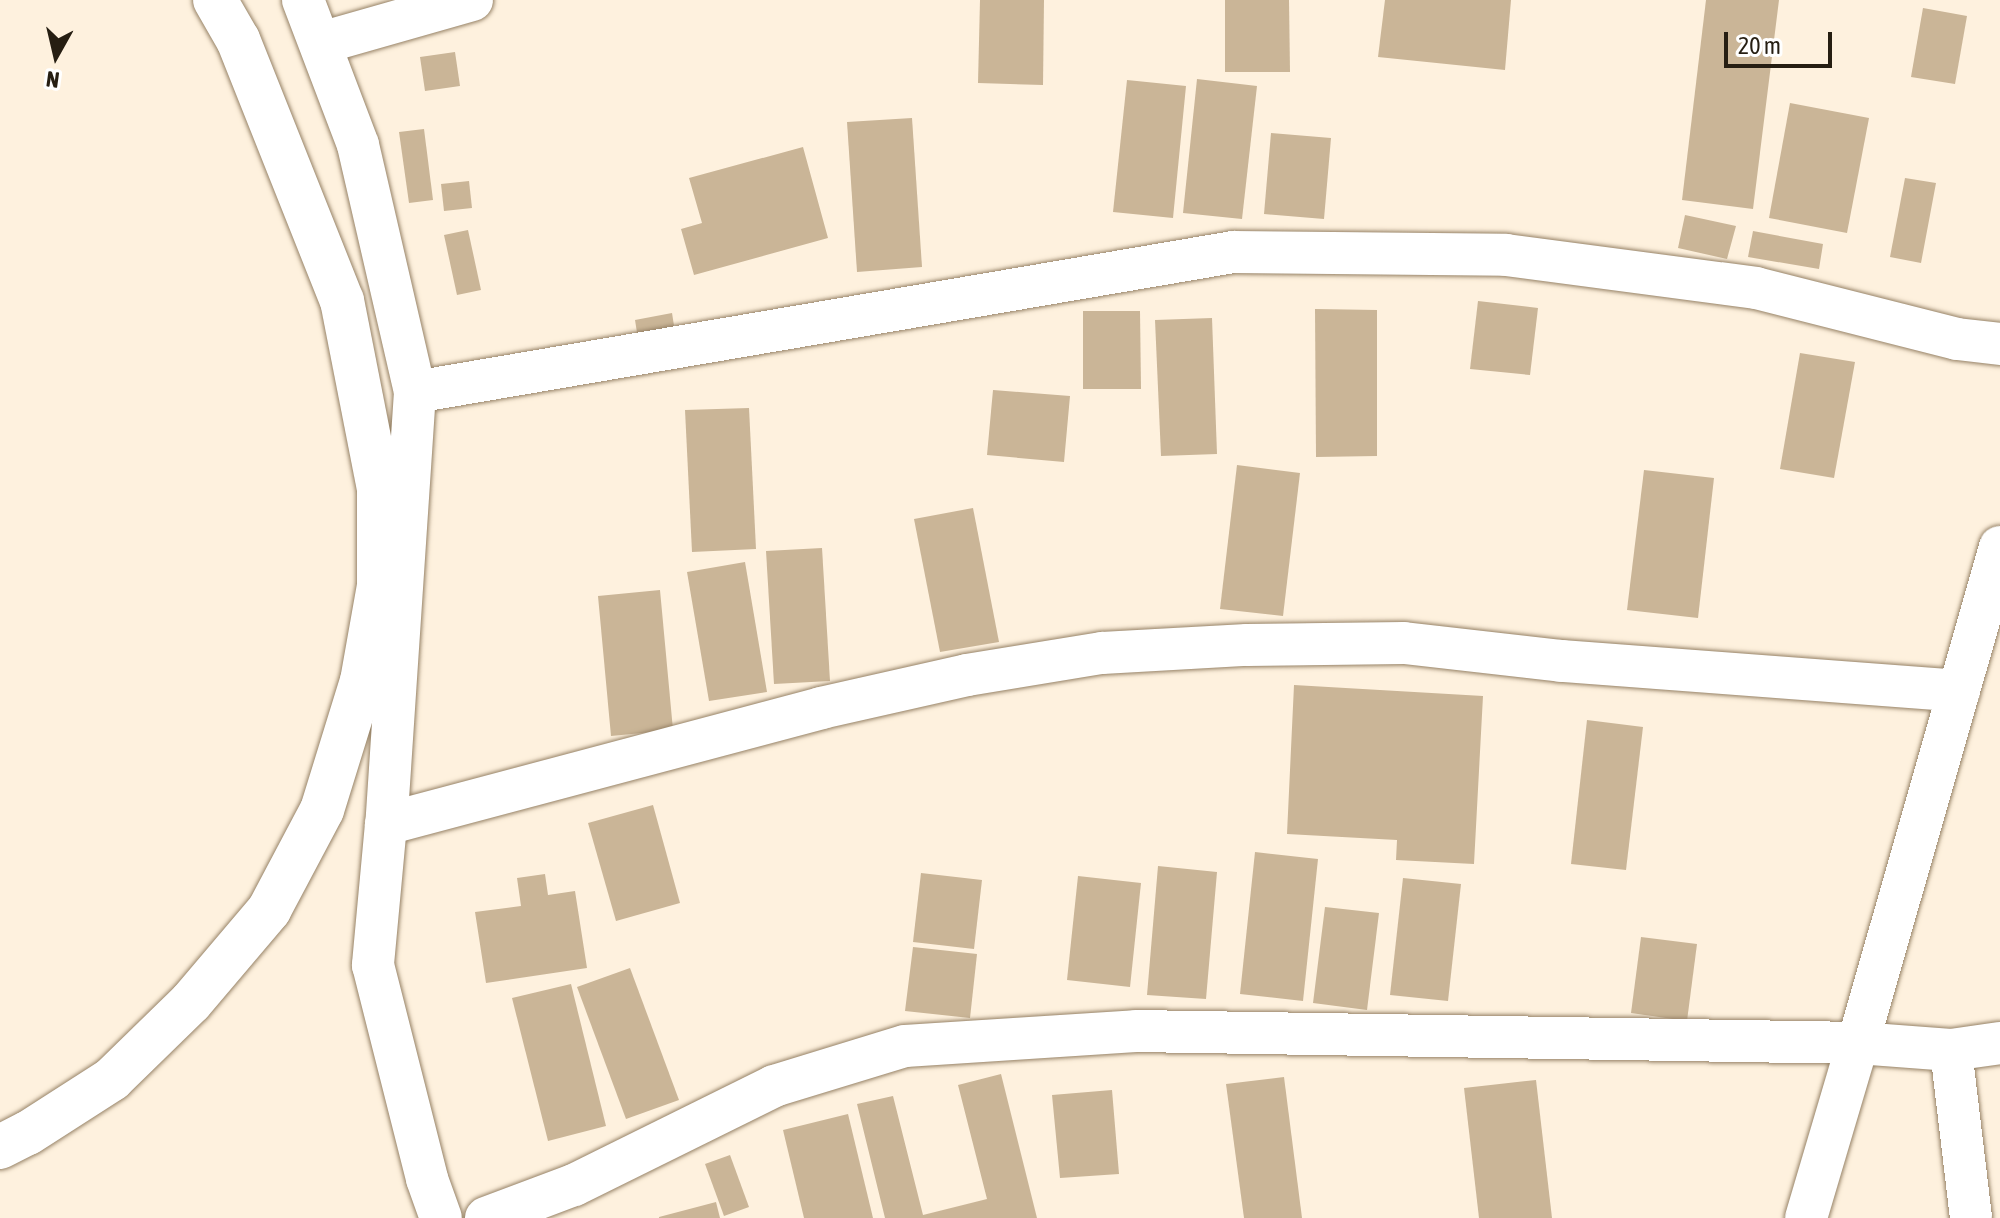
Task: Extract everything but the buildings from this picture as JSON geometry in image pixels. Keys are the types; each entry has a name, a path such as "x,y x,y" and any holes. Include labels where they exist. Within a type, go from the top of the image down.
{"highway":[{"path":"0,1147 28,1133 112,1079 191,1002 269,910 322,810 362,681 379,586 379,489 342,301 238,40 215,0"}],"street":[{"path":"303,0 358,145 415,392 386,824 373,965 427,1179 441,1218"},
{"path":"321,43 472,0"},
{"path":"415,392 1233,252 1506,255 1756,288 1957,339 2000,344"},
{"path":"1806,1218 2000,547"},
{"path":"386,824 821,708 967,675 1102,653 1247,645 1404,643 1562,661 1959,691"},
{"path":"486,1218 574,1185 774,1086 905,1046 1136,1031 1858,1043 1951,1050 2000,1043"},
{"path":"1951,1050 1971,1218"}]}
